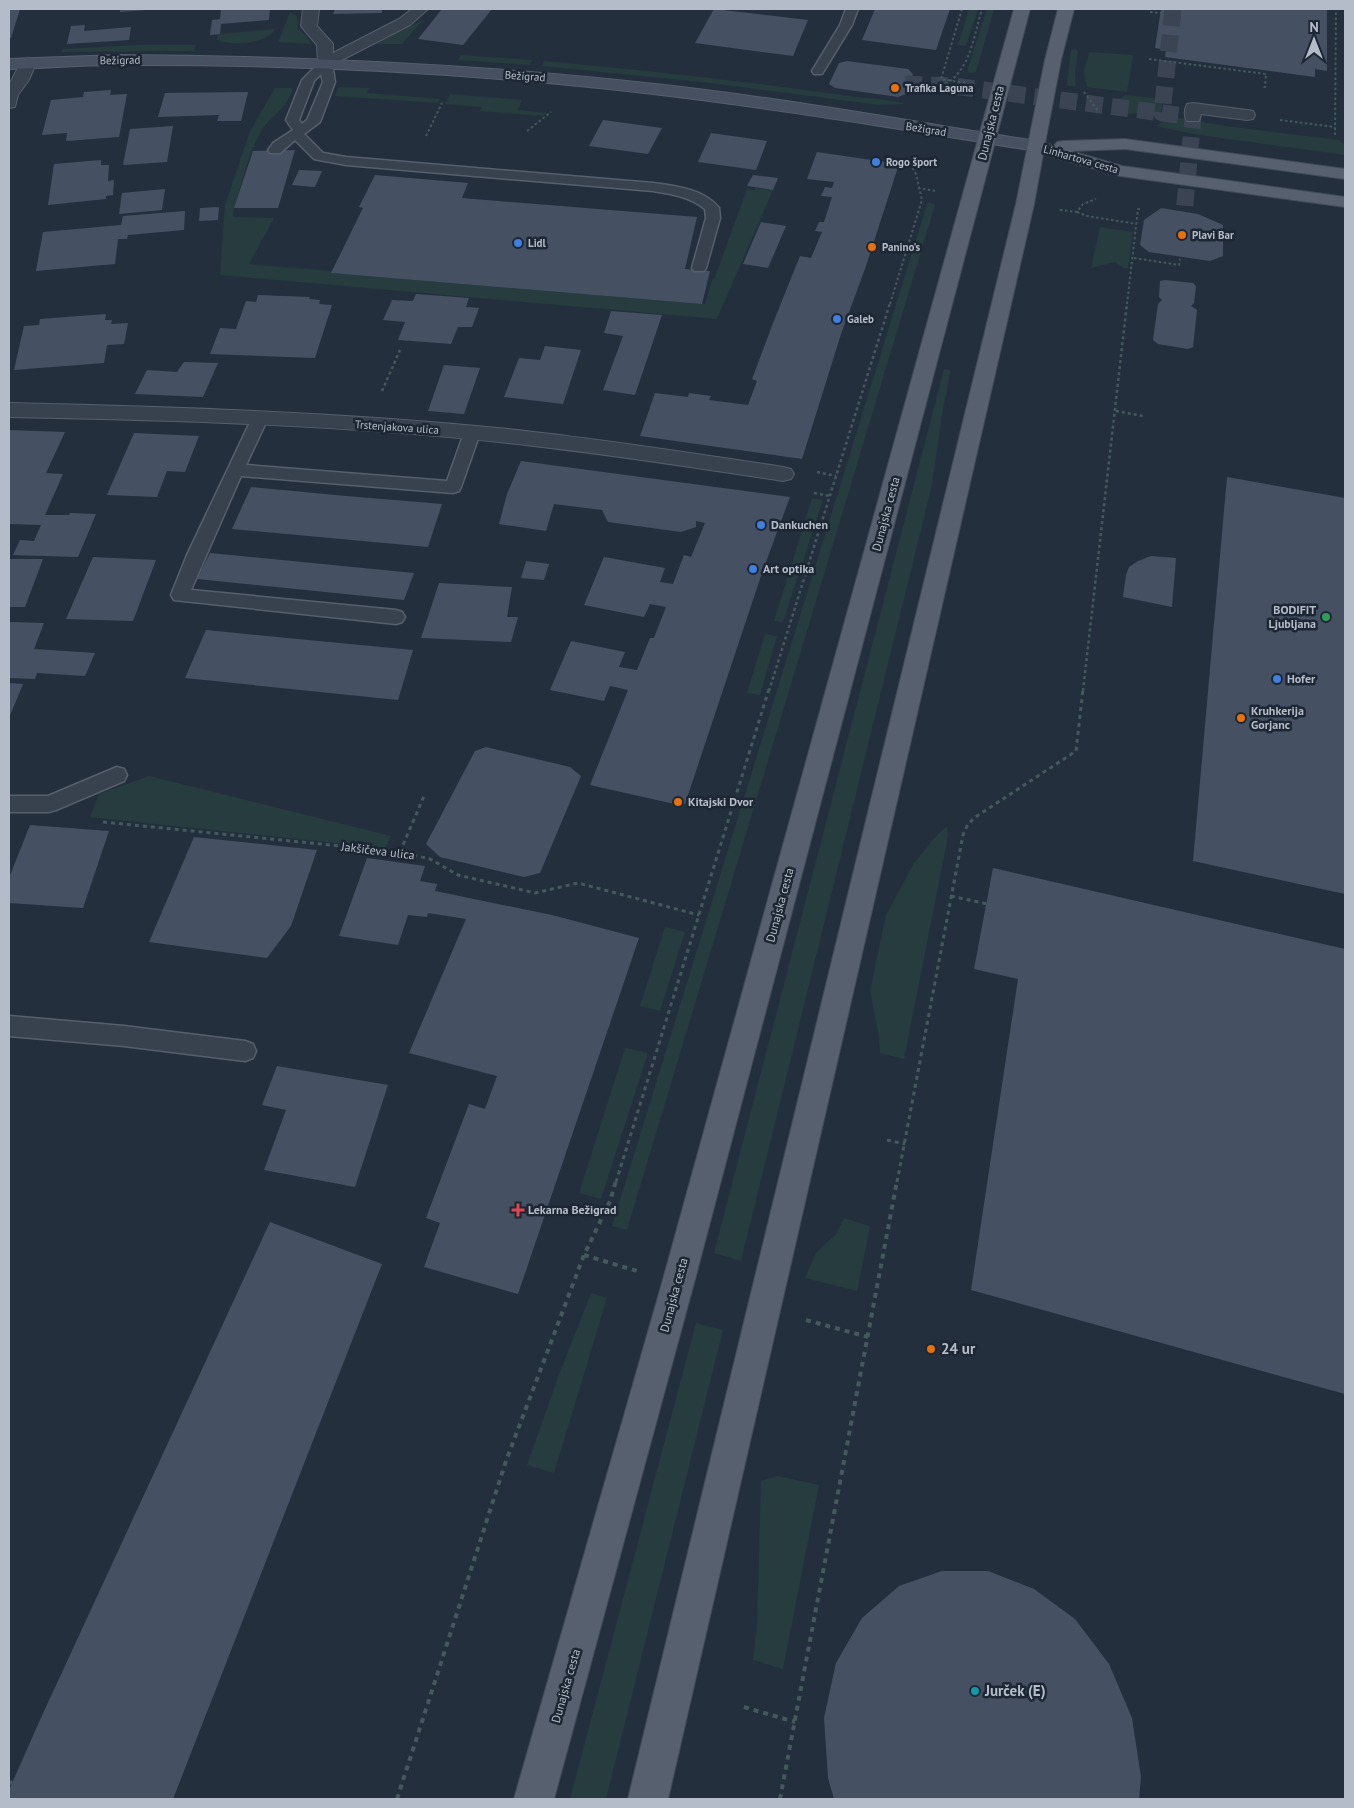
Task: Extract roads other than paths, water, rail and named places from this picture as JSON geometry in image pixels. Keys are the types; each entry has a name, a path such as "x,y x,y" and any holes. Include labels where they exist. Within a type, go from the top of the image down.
{"main road":[{"name":"Dunajska cesta","path":"534,1799 680,1273 1022,9"},
{"path":"648,1799 1025,204 1066,9"},
{"name":"Linhartova cesta","path":"1036,146 1125,144 1345,174"},
{"name":"Linhartova cesta","path":"1036,146 1120,171 1345,202"}],"street":[{"path":"311,9 308,21 309,27 325,44 326,63 353,51 377,35 404,24 420,9"},
{"name":"Bežigrad","path":"9,64 114,60 326,63 538,77 656,89 814,111 1036,146"},
{"path":"9,103 10,95 21,80 28,63"},
{"path":"1193,117 1193,108 1247,115"},
{"name":"Trstenjakova ulica","path":"9,410 260,418 472,433 620,450 782,474"}],"lane":[{"path":"818,71 846,25 852,9"},
{"path":"326,63 308,80 292,120 298,133 319,156 341,160 653,187 678,191 701,198 712,208 713,218 699,268"},
{"path":"275,150 313,122 329,82 326,63"},
{"path":"260,418 186,577 180,595 396,617"},
{"path":"236,470 453,487 472,433"},
{"path":"9,804 49,804 118,775"},
{"path":"9,1026 124,1036 245,1051"}],"tunnel":[{"path":"1162,113 1173,9"},
{"path":"905,84 953,86 1162,113"},
{"path":"1162,113 1193,117 1184,214"}],"place":[{"name":"Trafika Laguna","path":"895,88"},
{"name":"Rogo šport","path":"876,162"},
{"name":"Plavi Bar","path":"1182,235"},
{"name":"Lidl","path":"518,243"},
{"name":"Panino's","path":"872,247"},
{"name":"Galeb","path":"837,319"},
{"name":"Dankuchen","path":"761,525"},
{"name":"Art optika","path":"753,569"},
{"name":"BODIFIT Ljubljana","path":"1326,617"},
{"name":"Hofer","path":"1277,679"},
{"name":"Kruhkerija Gorjanc","path":"1241,718"},
{"name":"Kitajski Dvor","path":"678,802"},
{"name":"Lekarna Bežigrad","path":"518,1210"},
{"name":"24 ur","path":"931,1349"},
{"name":"Jurček (E)","path":"975,1691"}]}
